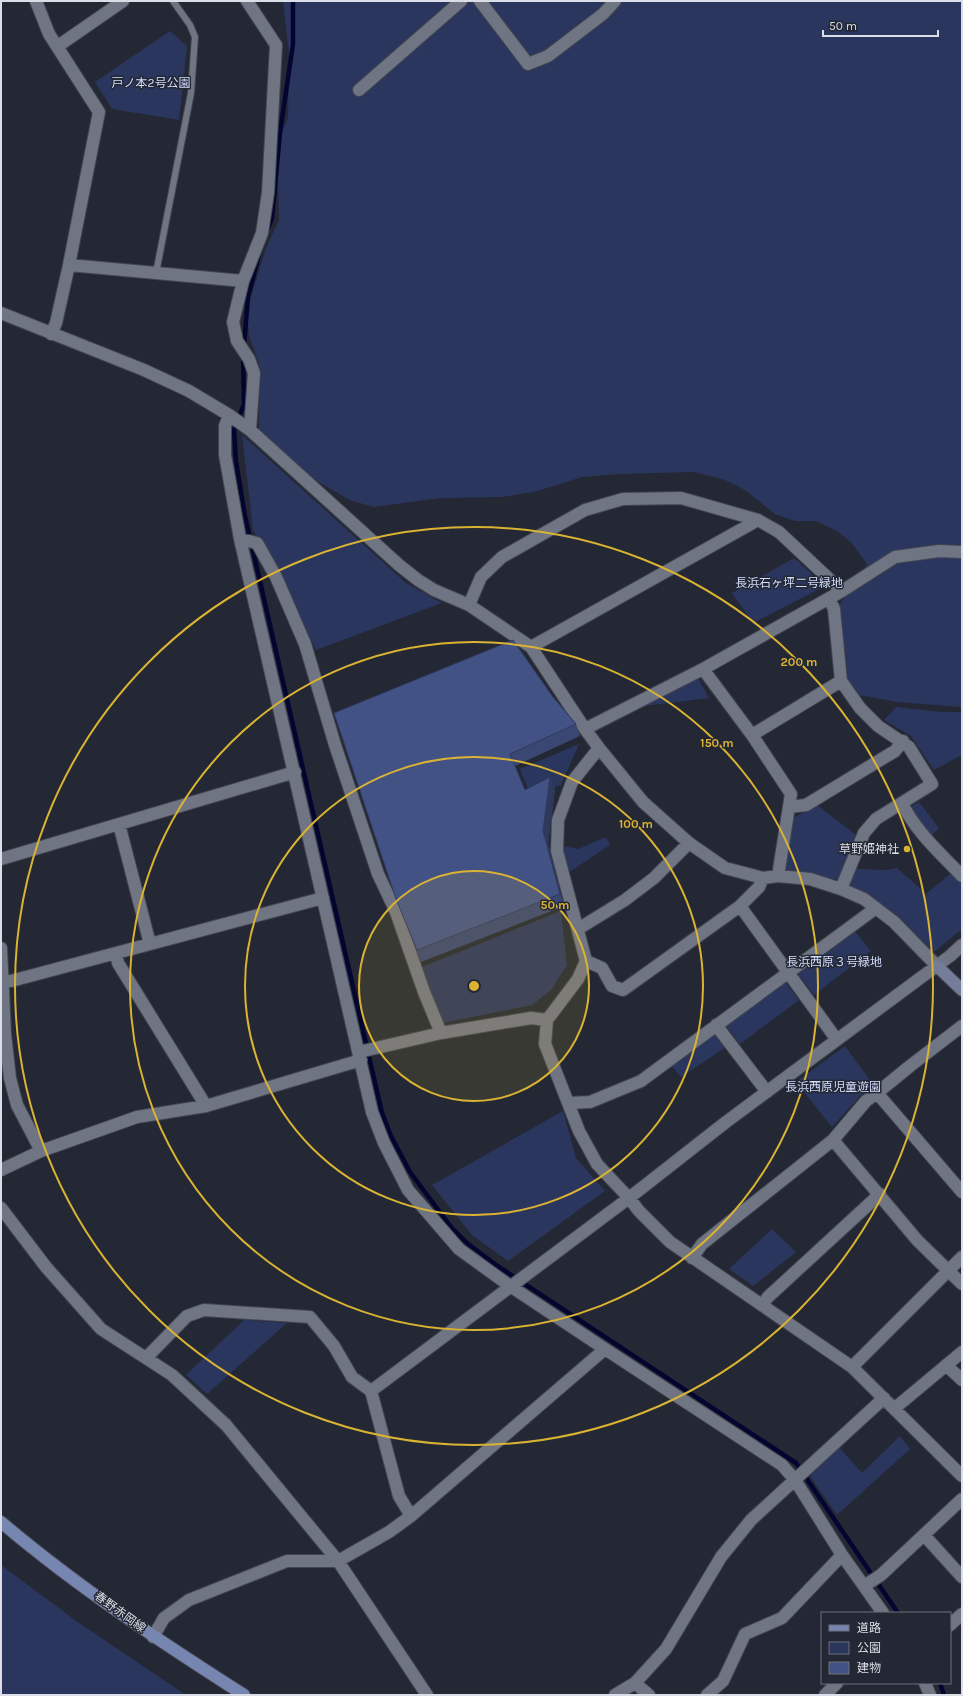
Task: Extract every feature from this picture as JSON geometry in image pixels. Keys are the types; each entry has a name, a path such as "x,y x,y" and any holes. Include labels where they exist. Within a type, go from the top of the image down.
{"main road":[{"name":"春野赤岡線","path":"1,1522 153,1637 244,1695"}],"street":[{"path":"36,1 50,34 99,112 69,265 56,323 51,334"},
{"path":"58,46 123,1"},
{"path":"239,421 254,373 249,359 237,341 233,322 243,281 262,232 267,200 276,45 247,1"},
{"path":"359,90 461,1"},
{"path":"480,1 528,64 548,56 603,14 615,1"},
{"path":"69,265 243,281"},
{"path":"1,313 144,370 190,391 239,421 399,565 418,580 434,590 469,605 531,647 585,729 643,802 689,843 724,868 763,878 778,876 810,879 841,889 864,899 894,922 962,990"},
{"path":"239,421 225,426 225,455 240,539 295,772 372,1112 384,1143 408,1190 459,1249 516,1281 605,1349 782,1465 795,1480 842,1555 882,1612"},
{"path":"469,605 482,577 502,557 585,510 623,499 681,498 758,520 779,532 842,591"},
{"path":"531,647 758,520"},
{"path":"240,539 257,543 276,577 305,644 335,745 378,874 396,912 424,992 441,1033"},
{"path":"585,729 703,669 842,591 895,557 940,551 962,552"},
{"path":"830,598 834,609 842,681 860,708 878,726 909,747 932,784 876,819 864,833 841,889"},
{"path":"703,669 752,735 791,794 778,876"},
{"path":"752,735 842,681"},
{"path":"789,807 806,806 894,751 902,741"},
{"path":"600,748 572,782 558,820 557,851 586,961 578,979 547,1020 545,1044 579,1131 597,1164 629,1198 639,1211 670,1242 852,1367 962,1476"},
{"path":"1,859 295,772"},
{"path":"902,803 907,814 924,835 962,876"},
{"path":"119,824 150,944"},
{"path":"578,929 625,900 654,878 689,843"},
{"path":"586,961 602,968 612,986 622,990 740,906 759,887 763,878"},
{"path":"2,981 11,981 323,898"},
{"path":"740,906 837,1040"},
{"path":"569,1103 590,1102 641,1082 876,908"},
{"path":"371,1391 516,1281 629,1198 767,1092 937,966 962,945"},
{"path":"1,948 5,1034 10,1078 17,1104 41,1151"},
{"path":"116,953 118,963 206,1106"},
{"path":"1,1170 41,1151 137,1117 206,1106 360,1056 441,1033 531,1018 547,1020"},
{"path":"716,1025 767,1092"},
{"path":"692,1258 702,1244 833,1140 866,1101 962,1026"},
{"path":"877,1093 962,1192"},
{"path":"833,1140 880,1194 917,1240 962,1284"},
{"path":"762,1306 768,1297 880,1194"},
{"path":"1,1208 46,1266 101,1329 172,1375 226,1425 338,1561 427,1695"},
{"path":"852,1367 962,1257"},
{"path":"146,1358 187,1316 204,1310 310,1317 334,1346 352,1377 371,1391 399,1496 411,1516"},
{"path":"153,1637 164,1618 189,1600 287,1561 338,1561 389,1532 411,1516 605,1349"},
{"path":"895,1408 962,1352"},
{"path":"946,1365 962,1380"},
{"path":"616,1695 635,1683 666,1649 721,1557 751,1520 884,1398"},
{"path":"864,1586 880,1575 962,1499"},
{"path":"924,1535 962,1577"},
{"path":"708,1695 723,1681 745,1634 782,1618 842,1555"},
{"path":"951,1624 962,1614"},
{"path":"635,1683 649,1695"},
{"path":"825,1695 836,1684"},
{"path":"925,1684 930,1695"}],"lane":[{"path":"156,273 191,93 195,37 190,25 173,1"}],"green space":[{"path":"283,1 962,1 962,707 897,702 859,695 848,680 840,604 867,564 851,542 837,531 816,521 795,521 775,514 745,490 725,480 694,472 618,474 582,477 534,492 501,497 441,498 373,507 350,500 292,467 259,435 259,364 249,336 247,310 266,248 279,220 278,178 275,148 288,118 289,53"},
{"name":"戸ノ本2号公園","path":"170,31 187,46 179,120 112,109 95,82"},
{"path":"242,435 406,583 442,603 316,650 271,559 253,530"},
{"name":"長浜石ヶ坪二号緑地","path":"794,558 825,586 753,623 732,593"},
{"path":"698,678 709,698 644,706"},
{"path":"896,707 941,712 962,712 962,755 934,770 911,736 884,720"},
{"path":"579,744 561,785 531,796 520,769"},
{"path":"919,802 939,828 931,836 909,808"},
{"path":"817,805 856,835 840,880 785,871 792,819"},
{"path":"606,837 610,845 568,873 563,846 578,849"},
{"path":"897,868 926,894 952,872 962,885 962,929 934,952 895,914 849,886 855,869 886,870"},
{"path":"561,911 567,965 551,990 532,1005 442,1023 422,967"},
{"name":"長浜西原３号緑地","path":"854,930 871,951 814,995 798,974"},
{"path":"785,982 799,1000 740,1044 726,1026"},
{"path":"717,1034 726,1047 681,1077 670,1064 709,1035"},
{"name":"長浜西原児童遊園","path":"845,1046 872,1083 832,1127 796,1082"},
{"path":"563,1111 576,1158 605,1191 508,1261 472,1235 432,1185"},
{"path":"772,1229 796,1252 753,1286 729,1269"},
{"path":"244,1320 287,1323 207,1394 186,1375"},
{"path":"900,1436 910,1449 837,1515 810,1476 838,1446 862,1473"},
{"path":"1,1565 79,1623 186,1695 1,1695"}],"building":[{"path":"513,640 553,697 576,724 510,754 525,790 550,777 543,831 560,894 417,950 396,899 334,713"}],"waterway":[{"path":"267,231 272,218 280,133 293,44 293,1"},
{"path":"244,346 248,297 259,255"},
{"path":"243,355 244,404 234,430 236,461 245,516 382,1113 391,1136 410,1172 451,1227 467,1243 496,1265 796,1463 897,1612"},
{"path":"940,1684 944,1695"}],"place":[{"name":"草野姫神社","path":"907,849"}]}
